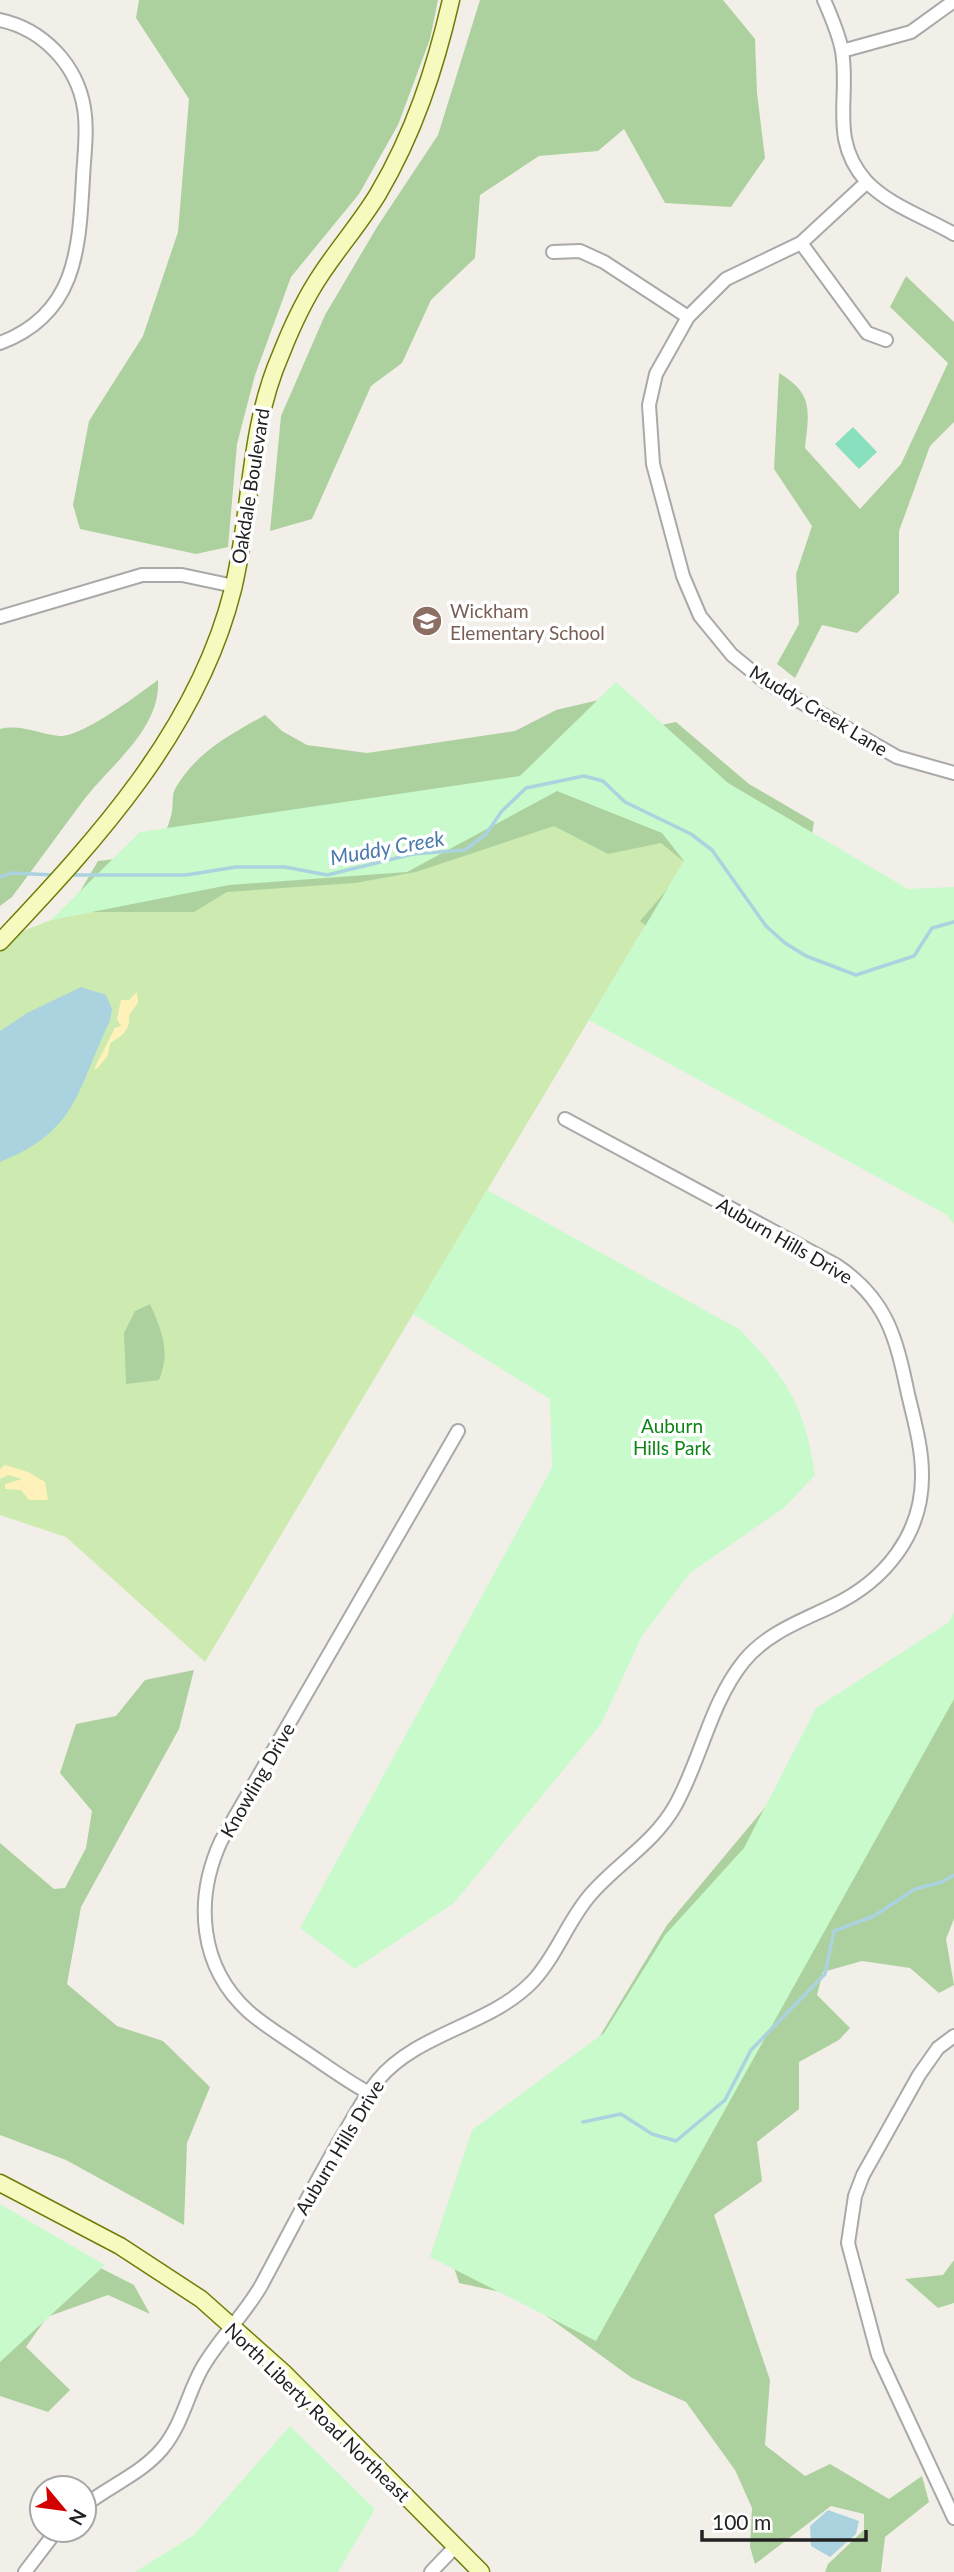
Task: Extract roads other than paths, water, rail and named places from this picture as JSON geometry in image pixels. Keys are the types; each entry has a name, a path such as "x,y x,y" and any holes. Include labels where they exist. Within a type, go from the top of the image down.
{"main road":[{"name":"Oakdale Boulevard","path":"0,942 34,906 135,786 175,729 207,668 234,586 257,427 278,359 315,285 367,210 399,156 424,99 451,0"},
{"name":"North Liberty Road Northeast","path":"0,2183 72,2218 145,2260 201,2299 283,2372 481,2572"}],"street":[{"path":"824,0 842,51 841,122 848,148 867,182 891,199 954,234"},
{"path":"842,51 911,32 954,1"},
{"path":"0,20 38,36 64,61 80,91 85,123 80,238 72,272 47,312 20,334 0,343"},
{"name":"Muddy Creek Lane","path":"867,182 800,243 726,279 688,317 656,374 649,405 650,436 670,533 683,576 700,616 732,655 764,681 897,757 954,773"},
{"path":"800,243 867,333 886,340"},
{"path":"553,252 580,251 604,262 688,317"},
{"path":"0,617 142,575 182,575 234,586"},
{"name":"Auburn Hills Drive","path":"98,2496 160,2452 175,2432 201,2369 260,2288 303,2201 369,2093 400,2060 501,2007 536,1978 589,1896 651,1838 674,1808 724,1692 748,1657 781,1630 851,1597 879,1576 908,1537 920,1498 921,1454 898,1343 872,1296 836,1265 565,1119"},
{"name":"Knowling Drive","path":"369,2093 266,2025 230,1992 212,1958 207,1940 204,1898 213,1858 222,1841 458,1431"},
{"path":"954,2036 938,2048 919,2076 863,2175 855,2196 848,2243 878,2355 954,2518"},
{"path":"25,2572 46,2544"},
{"path":"431,2572 455,2547"}],"water":[{"path":"81,987 106,995 112,1009 110,1021 82,1087 61,1121 46,1136 26,1150 0,1162 0,1031 27,1013"},
{"path":"828,2510 859,2521 856,2534 830,2557 811,2546 810,2526"}],"waterway":[{"name":"Muddy Creek","path":"68,875 186,875 236,867 285,867 327,875 413,854 465,850 486,834 502,811 526,788 584,776 603,781 625,802 691,834 712,850 766,926 785,943 806,956 856,975 914,956 932,928 954,922"},
{"name":"Muddy Creek","path":"0,877 12,873 53,875"},
{"path":"583,2122 621,2114 652,2134 676,2141 725,2100 751,2050 825,1974 834,1931 874,1916 915,1889 942,1882 954,1875"}],"place":[{"name":"Wickham Elementary School","path":"427,621"}],"park label":[{"name":"Auburn Hills Park","path":"672,1436"}]}
